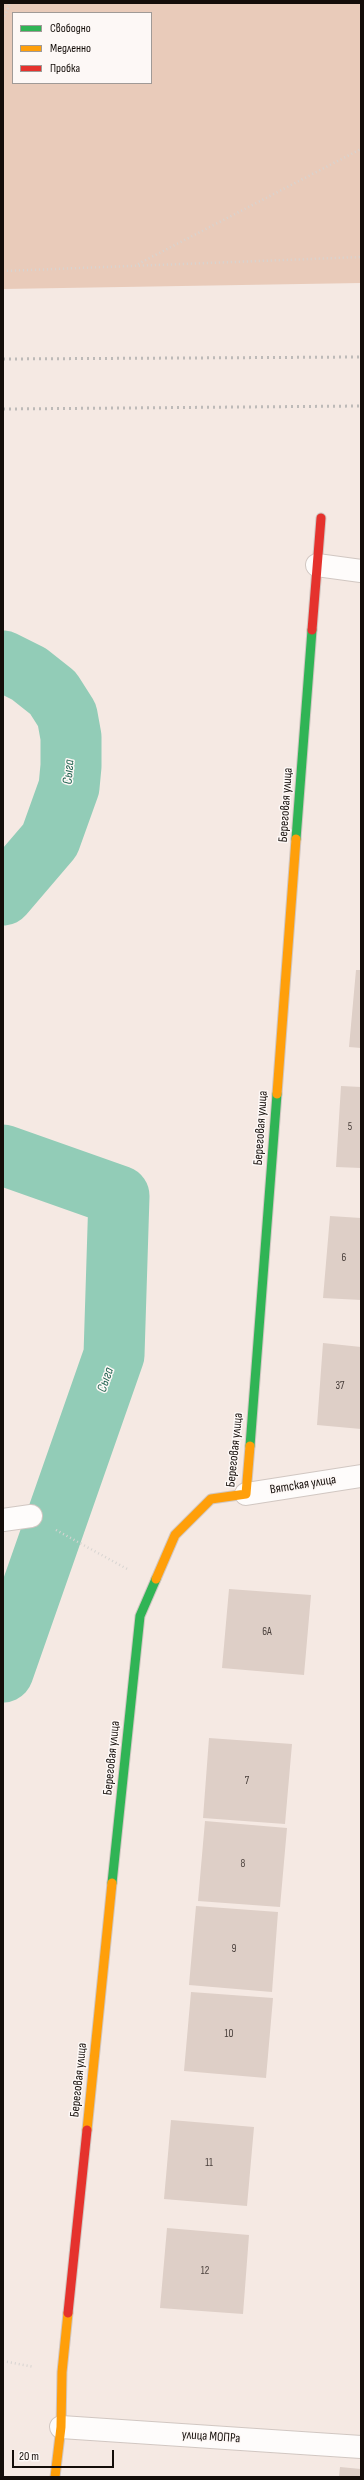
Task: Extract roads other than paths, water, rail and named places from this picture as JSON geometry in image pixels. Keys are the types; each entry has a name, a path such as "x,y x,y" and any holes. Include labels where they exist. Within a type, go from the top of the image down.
{"street":[{"name":"Береговая улица","path":"55,2477 61,2427 62,2372 140,1616 175,1535 211,1499 246,1494 321,518"},
{"path":"317,565 361,571"},
{"name":"Вятская улица","path":"246,1494 361,1476"},
{"path":"3,1520 31,1516"},
{"name":"улица МОПРа","path":"61,2427 361,2447"}],"waterway":[{"name":"Сыга","path":"3,661 29,674 53,693 67,715 71,737 69,787 50,840 3,895"},
{"name":"Сыга","path":"3,1155 119,1196 114,1355 3,1672"}],"railway":[{"path":"3,359 361,357"},
{"path":"3,409 361,406"}]}
